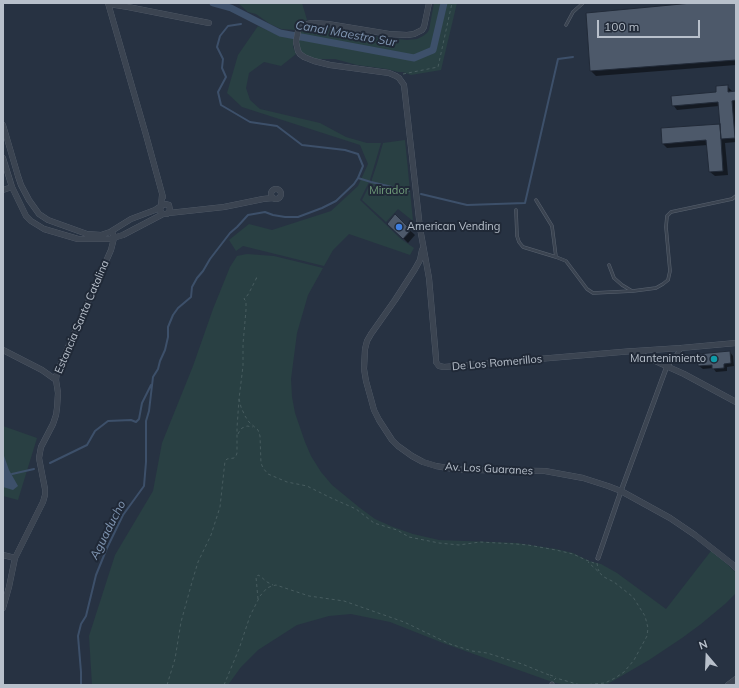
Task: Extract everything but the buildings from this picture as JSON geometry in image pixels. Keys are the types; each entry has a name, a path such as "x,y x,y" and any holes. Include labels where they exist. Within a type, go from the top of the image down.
{"street":[{"path":"396,76 332,61 314,61 304,57 300,54 296,42 299,28 303,25 318,23 389,34 414,34 422,30 424,27 429,3"},
{"path":"166,209 108,4 209,23"},
{"name":"De Los Romerillos","path":"396,76 404,85 406,98 423,246 429,278 436,362 439,366 444,367 633,351 667,366 736,402"},
{"path":"3,125 21,185 39,214 48,220 87,234 101,235 112,231 131,219 155,210 166,209 178,212 224,207 263,199 276,199 279,198 281,192 275,189 263,199"},
{"path":"3,160 12,187 26,216 37,226 57,233 78,239 114,238 123,235 166,209"},
{"path":"3,190 12,187"},
{"path":"271,192 273,198"},
{"path":"112,231 114,238"},
{"name":"Estancia Santa Catalina","path":"3,608 15,558 43,502 45,495 39,458 42,447 56,415 58,393 56,380 62,361 111,250 114,238"},
{"name":"Av. Los Guaranes","path":"423,246 420,260 415,269 371,334 365,349 364,369 374,410 392,440 412,456 423,462 436,466 470,470 558,473 583,478 621,491 670,518 735,564"},
{"path":"633,351 736,343"},
{"path":"598,558 667,366 681,348"},
{"path":"3,350 42,370 56,380"},
{"path":"3,555 15,558"},
{"path":"728,685 736,679"}],"lane":[{"path":"566,25 573,12 583,3"},
{"path":"516,210 517,236 523,247 566,261 587,289 593,293 633,291 656,288 668,280 670,271 666,228 667,216 671,212 732,199 736,196"},
{"path":"536,200 552,226 556,257"},
{"path":"609,265 614,278 622,285 633,291"}],"path":[{"path":"396,76 438,67 452,3"},
{"path":"167,685 176,659 181,622 198,562 211,535 220,507 224,465 227,459 234,458 236,456 239,399 243,366 246,301 244,297 247,296 256,279"},
{"path":"239,399 245,416 258,430 260,436 261,463 268,474 287,482 307,486 356,509 374,523 398,530 409,537 439,544 459,545 480,542 522,544 573,554 594,563 598,558"},
{"path":"237,437 242,428 247,426 254,427"},
{"path":"598,558 597,564 600,573"},
{"path":"583,685 605,683 624,672 634,660 648,636 648,626 645,616 633,597 600,573 586,560"},
{"path":"258,600 256,577 258,575 271,584 309,596 344,601 404,622 450,644 472,651 487,652 556,678 580,685"},
{"path":"224,685 239,649 250,616 258,600 263,592 276,585"},
{"path":"549,675 553,683 556,678"}],"green space":[{"path":"235,3 302,3 307,20 297,26 295,30 281,29 270,24 256,14 248,12 239,4"},
{"path":"434,3 457,3 441,70 411,75 387,69 357,65 335,59 314,59 307,56 300,49 298,42 300,32 304,28 310,26 325,27 378,37 407,40 417,39 429,30"},
{"path":"258,26 280,36 294,39 293,47 296,54 281,66 264,62 249,73 246,88 250,100 260,109 320,123 346,137 367,143 381,143 370,180 360,200 401,239 414,248 410,255 349,234 333,250 324,266 243,246 236,251 229,240 249,224 272,230 331,211 358,186 368,164 360,145 242,107 227,93 238,55"},
{"name":"Mirador","path":"405,140 413,221 398,209 386,222 362,200 371,182 383,143"},
{"path":"247,254 274,256 323,268 308,295 297,333 291,379 295,413 311,456 321,472 332,485 375,519 413,534 439,540 517,543 573,553 589,561 601,564 617,573 666,609 711,551 736,573 736,593 701,624 682,638 649,660 606,685 567,685 555,683 443,643 390,622 351,614 329,616 297,625 258,650 241,667 228,685 92,685 89,636 115,555 153,491 162,443 230,267 237,256"},
{"path":"3,426 37,438 18,500 3,496"}],"water":[{"path":"3,453 9,470 18,486 13,490 3,487"}],"waterway":[{"name":"Canal Maestro Sur","path":"213,3 231,8 280,33 414,58 433,50 444,3"},
{"path":"241,24 228,26 220,36 217,47 223,59 222,68 226,77 218,92 221,105 250,122 277,126 302,145 345,150 358,154 363,166 358,178 409,191"},
{"path":"421,194 467,205 525,203 558,59 573,57"},
{"name":"Aguaducho","path":"81,685 78,636 81,624 86,616 96,575 107,548 123,515 144,486 146,462 146,421 149,411 153,377 158,369 165,350 168,337 168,327 173,315 178,308 191,297 192,287 210,259 230,233 248,215 265,212 285,217 298,217 336,201 354,184 358,178"},
{"name":"Aguaducho","path":"50,463 87,445 95,431 108,421 131,420 136,422 139,419 142,403 151,385"},
{"path":"12,474 34,469"}],"place":[{"name":"American Vending","path":"399,227"},
{"name":"Mantenimiento","path":"714,359"}]}
